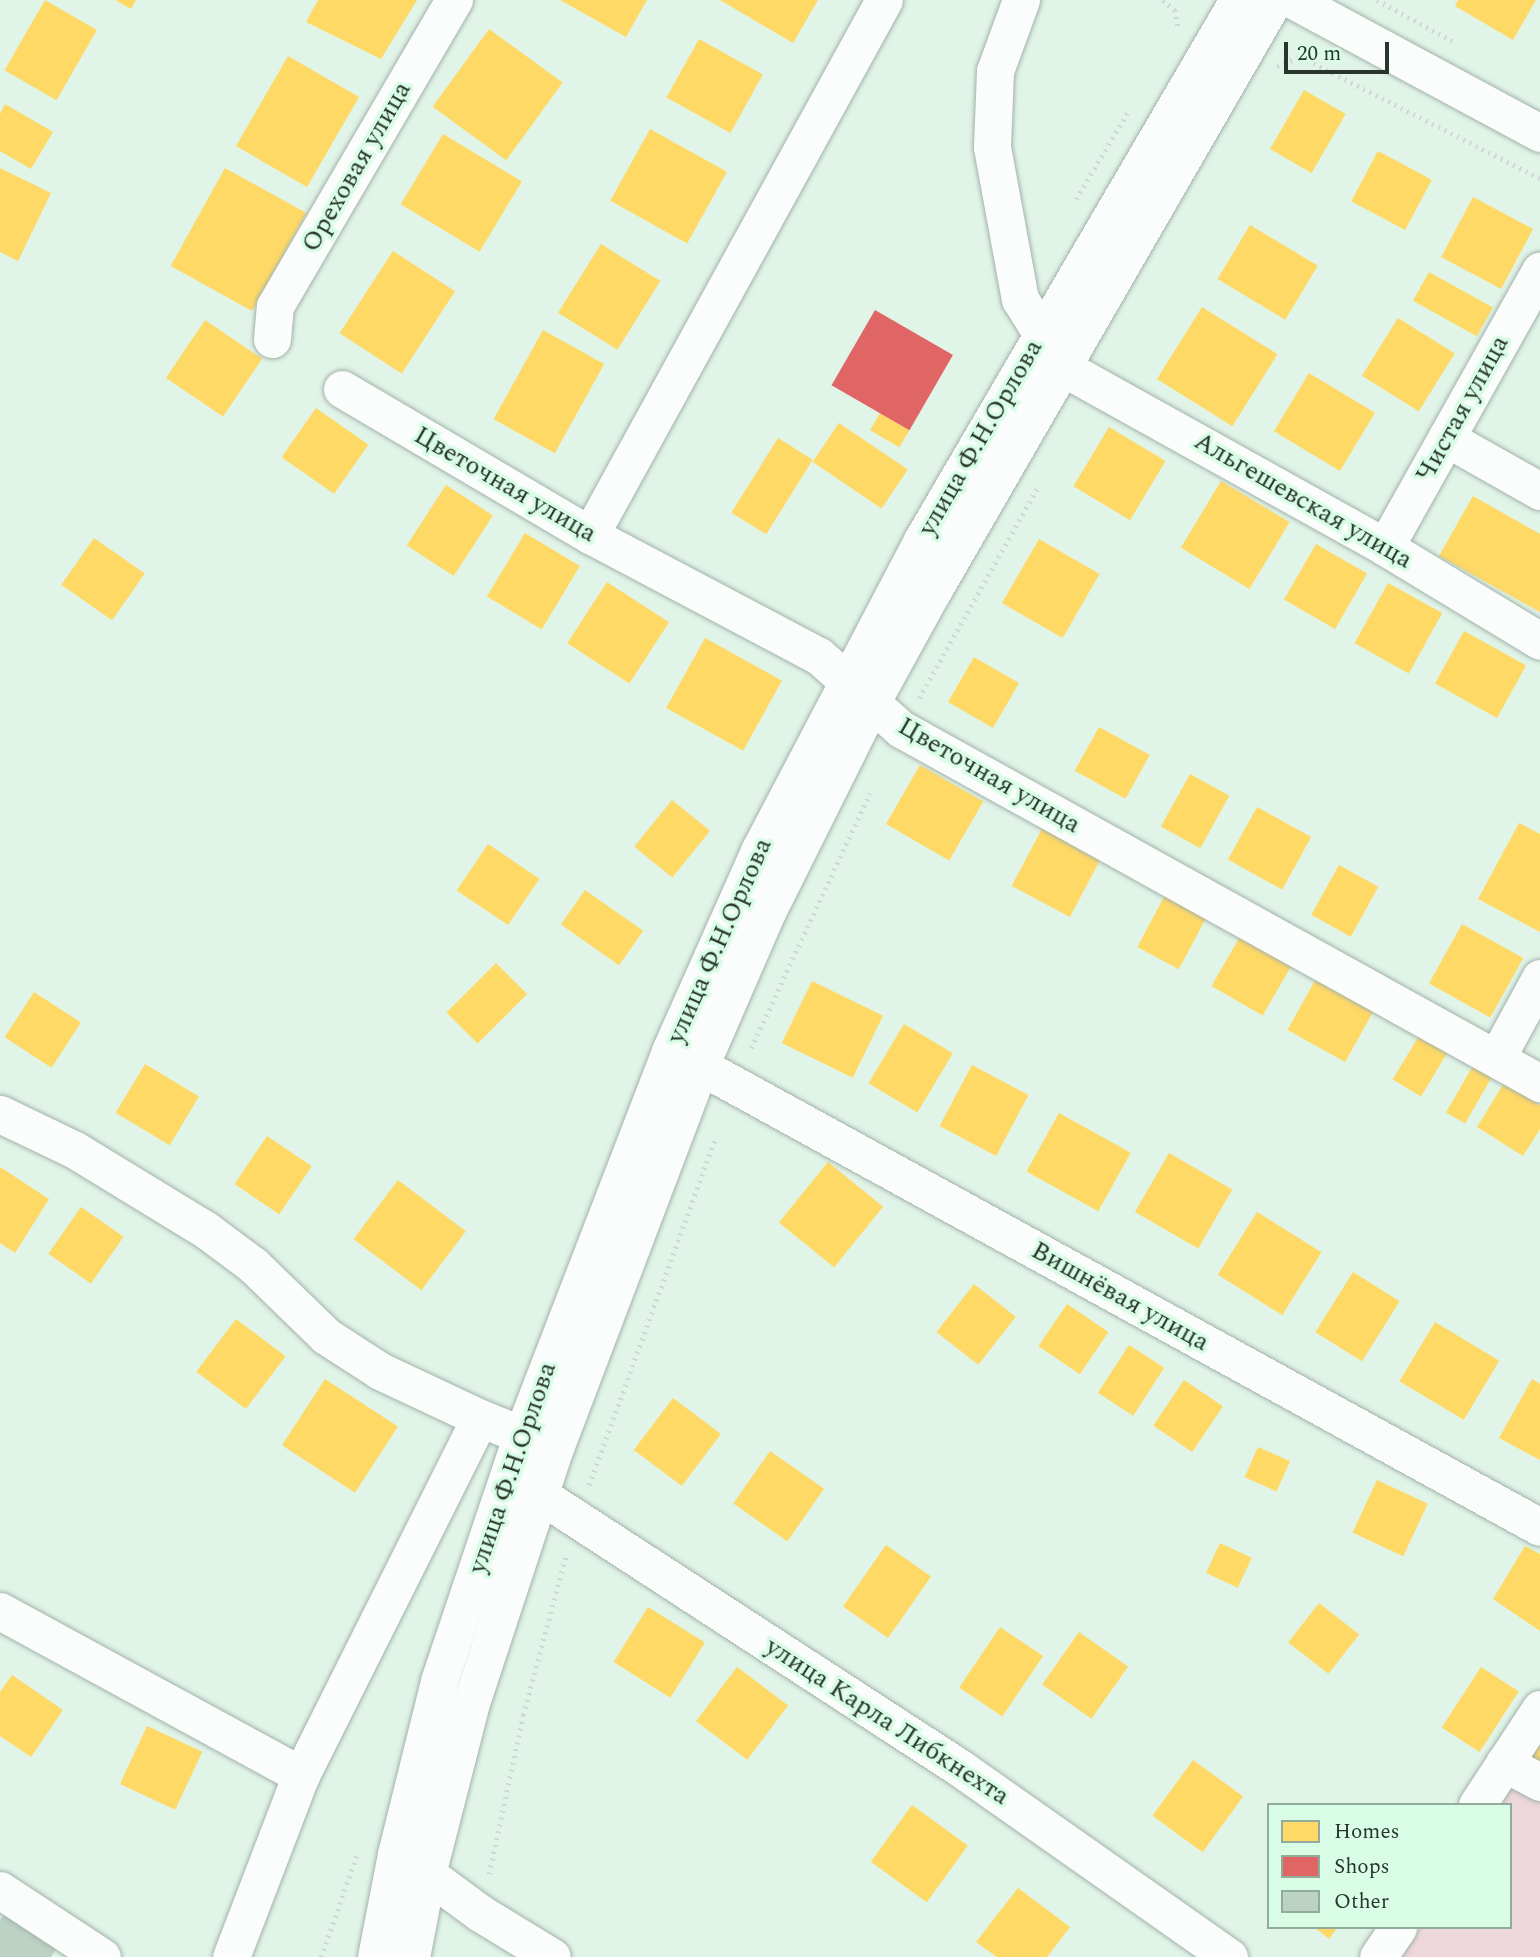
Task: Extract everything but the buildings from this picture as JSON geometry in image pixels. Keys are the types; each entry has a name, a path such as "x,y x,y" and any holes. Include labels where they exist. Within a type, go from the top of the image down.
{"street":[{"name":"Ореховая улица","path":"272,339 275,306 454,0"},
{"path":"590,535 884,0"},
{"path":"1021,0 995,71 992,147 1020,299 1062,367"},
{"name":"улица Ф.Н.Орлова","path":"539,1442 767,912 920,542 1238,0"},
{"name":"улица Ф.Н.Орлова","path":"376,1957 396,1854 439,1681 523,1489 670,1051 759,851 1062,367 1273,0"},
{"path":"1293,0 1540,133"},
{"name":"Чистая улица","path":"1385,547 1540,271"},
{"name":"Альгешевская улица","path":"1062,367 1385,547 1540,640"},
{"name":"Цветочная улица","path":"342,389 590,535 819,656 901,729 1540,1083"},
{"path":"1446,438 1540,491"},
{"path":"1497,1057 1540,978"},
{"name":"Вишнёвая улица","path":"700,1066 1540,1527"},
{"path":"0,1114 75,1150 206,1230 253,1265 326,1336 380,1371 480,1418 539,1442"},
{"path":"231,1957 301,1775 480,1418"},
{"name":"улица Ф.Н.Орлова","path":"411,1957 427,1874 523,1489"},
{"name":"улица Карла Либкнехта","path":"523,1489 577,1519 960,1768 1229,1957"},
{"path":"0,1611 301,1775"},
{"path":"1478,1803 1540,1709"},
{"path":"1504,1763 1540,1782"},
{"path":"427,1874 480,1913 552,1957"},
{"path":"0,1889 102,1957"},
{"path":"1378,1957 1397,1929"}],"path":[{"path":"1163,0 1175,10 1181,43"},
{"path":"1273,67 1301,57 1540,178"},
{"path":"901,729 1042,480"},
{"path":"734,1085 871,792"},
{"path":"480,1913 523,1715 577,1519 715,1138"}],"shaded area":[{"path":"1540,1728 1540,1957 1386,1957 1405,1929 1512,1929 1512,1803 1490,1803"}]}
